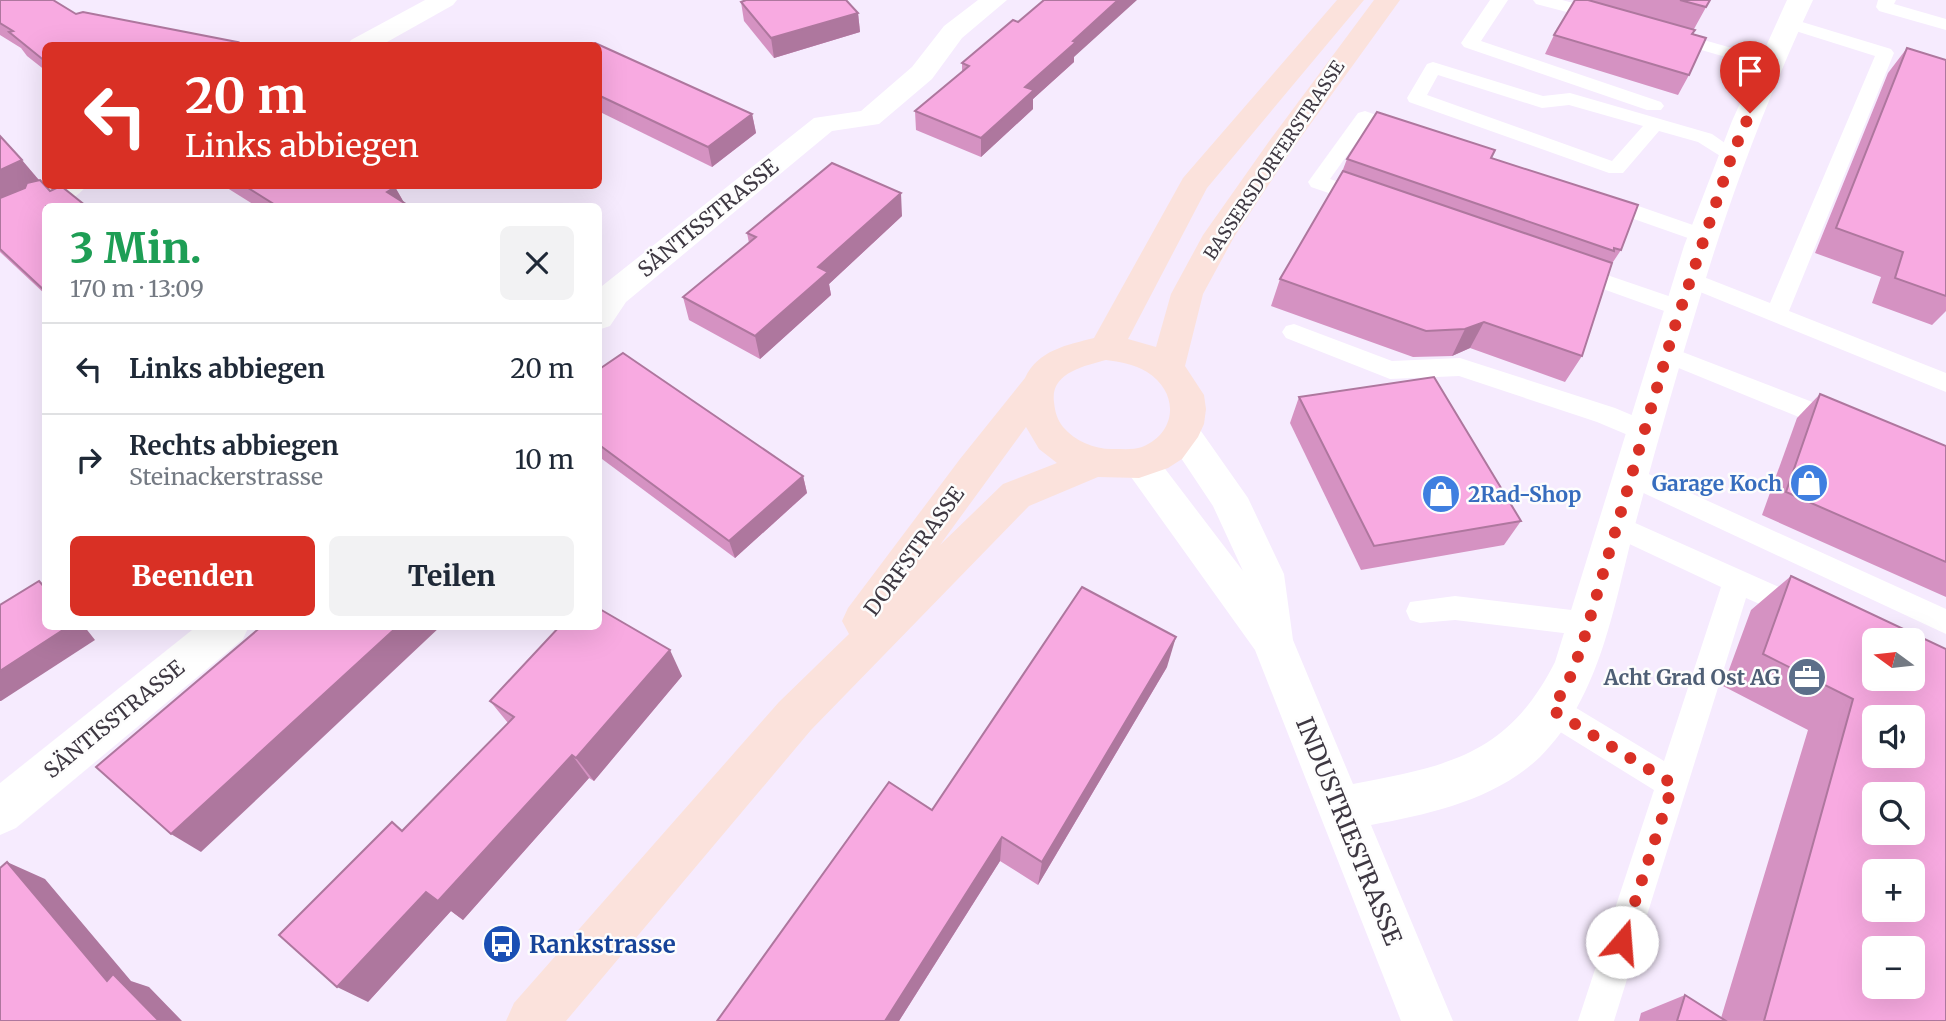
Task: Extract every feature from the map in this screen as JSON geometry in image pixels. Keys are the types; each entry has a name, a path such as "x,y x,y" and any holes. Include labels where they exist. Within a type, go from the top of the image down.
{"main road":[{"name":"BASSERSDORFERSTRASSE","path":"1106,348 1194,185 1351,0"},
{"name":"BASSERSDORFERSTRASSE","path":"1167,369 1187,294 1219,235 1280,146 1387,0"},
{"path":"1106,348 1139,354 1167,369 1181,383 1188,400 1190,418 1173,447 1158,457 1140,463 1118,465 1096,463 1074,456 1056,445 1036,418 1036,388 1043,375 1063,359 1087,350 1106,348"},
{"name":"DORFSTRASSE","path":"795,716 973,469 1036,388"},
{"name":"DORFSTRASSE","path":"532,1021 795,716 1016,495 1096,463"}],"street":[{"path":"367,42 444,0"},
{"name":"SÄNTISSTRASSE","path":"602,312 614,294 824,124 869,118 922,74 953,32 994,0"},
{"path":"1339,809 1426,791 1480,773 1505,759 1552,710 1569,680 1588,624 1667,354 1736,146 1797,6"},
{"path":"0,222 63,189"},
{"name":"INDUSTRIESTRASSE","path":"1183,434 1229,498 1264,574 1272,640 1427,1021"},
{"name":"INDUSTRIESTRASSE","path":"1140,463 1186,523 1226,584 1272,640"},
{"name":"SÄNTISSTRASSE","path":"0,812 223,630"}],"lane":[{"path":"1499,0 1470,43 1736,146"},
{"path":"1542,0 1622,22"},
{"path":"1887,0 1885,8 1946,25"},
{"path":"1776,316 1891,54 1797,6"},
{"path":"1649,29 1771,65"},
{"path":"1655,124 1616,169 1416,98 1433,68 1542,102 1570,99 1736,146"},
{"path":"1384,205 1318,182 1365,117 1429,140"},
{"path":"1583,194 1705,237"},
{"path":"1555,264 1776,316 1946,383"},
{"path":"1294,332 1390,370 1460,367 1606,415 1644,431"},
{"path":"1667,354 1856,429"},
{"path":"1631,476 1946,622"},
{"path":"1615,525 1824,621"},
{"path":"1596,1021 1737,581"},
{"path":"1420,611 1455,608 1588,624"},
{"path":"1552,710 1673,784"}],"building":[{"path":"0,0 53,0 76,14 83,12 237,42 42,42 42,59 9,32 13,31 0,23"},
{"path":"846,0 858,13 771,38 741,2"},
{"path":"1044,0 1118,0 1025,87 1034,90 981,138 915,111 969,66 962,63 1013,20 1018,22"},
{"path":"1575,0 1588,0 1695,30 1692,34 1706,38 1689,75 1554,35"},
{"path":"1680,0 1710,0 1706,7"},
{"path":"602,46 752,114 708,147 602,97"},
{"path":"1907,48 1946,60 1946,296 1895,278 1903,252 1836,228"},
{"path":"1377,112 1495,150 1491,158 1638,205 1621,250 1614,248 1614,251 1347,159"},
{"path":"0,136 22,160 0,170"},
{"path":"832,163 901,193 818,267 828,272 755,336 683,297 756,237 747,233"},
{"path":"1343,171 1612,263 1582,356 1484,322 1465,329 1426,331 1280,279"},
{"path":"40,180 42,189 65,189 82,203 42,203 42,288 0,249 0,198 25,188 27,183"},
{"path":"250,189 392,189 387,192 404,203 272,203"},
{"path":"623,353 803,476 729,541 602,447 602,367"},
{"path":"1434,377 1521,521 1374,546 1299,397"},
{"path":"1820,394 1946,446 1946,562 1786,492"},
{"path":"1791,576 1901,628 1862,628 1862,691 1925,691 1925,639 1946,649 1946,1021 1764,1021 1853,699 1763,654"},
{"path":"39,581 42,584 42,630 63,630 0,671 0,605"},
{"path":"1082,587 1176,637 1042,862 1002,837 885,1021 717,1021 889,782 932,810"},
{"path":"602,610 670,650 576,758 572,755 438,901 426,892 337,987 279,935 392,822 402,831 514,717 490,701 556,630 602,630"},
{"path":"257,630 394,630 171,834 96,767"},
{"path":"7,862 107,981 113,974 159,1021 0,1021 0,868"},
{"path":"1685,995 1726,1021 1677,1021"}],"place":[{"name":"Garage Koch","path":"1809,483"},
{"name":"2Rad-Shop","path":"1441,494"},
{"name":"Acht Grad Ost AG","path":"1807,677"},
{"name":"Rankstrasse","path":"502,944"}],"route":[{"path":"1622,942 1673,784 1552,710 1569,680 1582,646 1674,329 1732,155 1750,113"}]}
